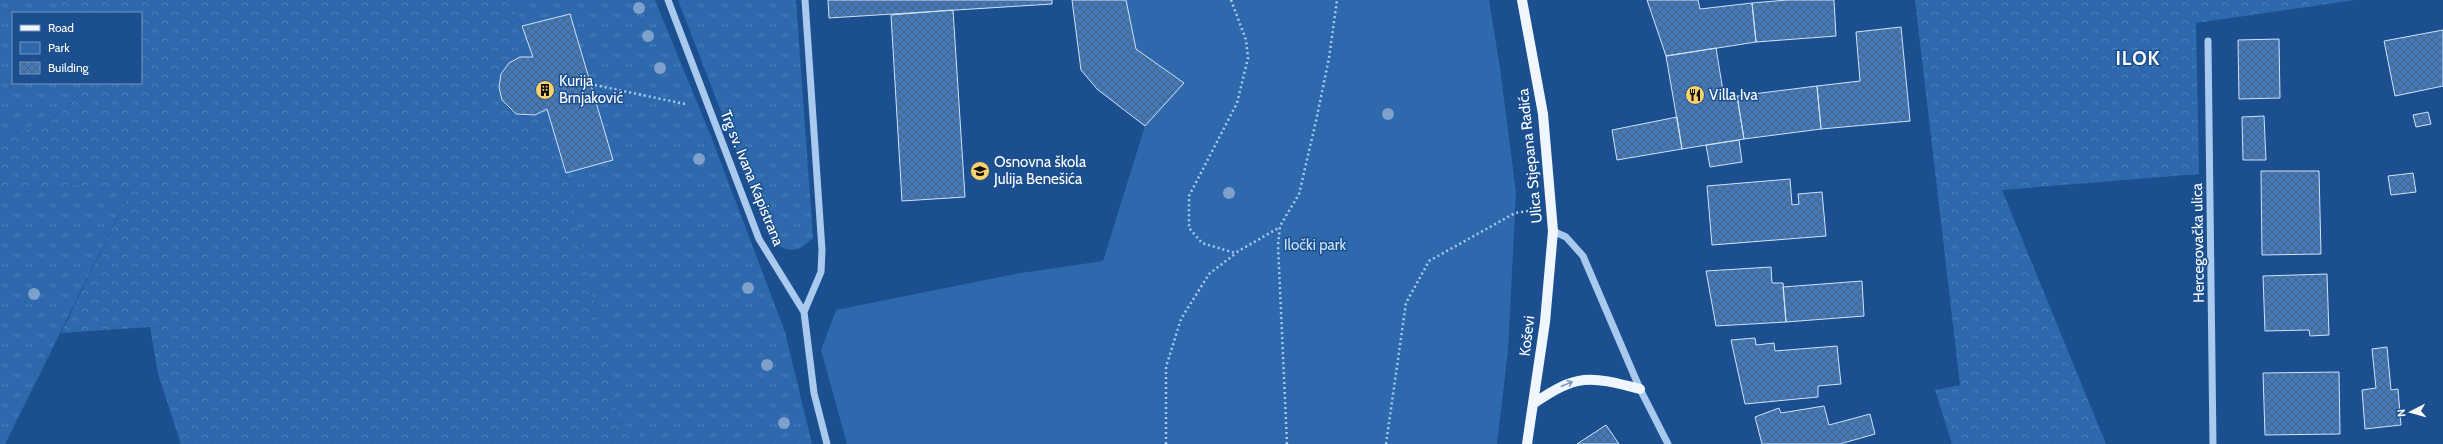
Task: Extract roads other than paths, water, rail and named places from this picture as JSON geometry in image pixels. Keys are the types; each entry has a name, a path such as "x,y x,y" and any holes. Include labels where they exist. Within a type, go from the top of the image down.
{"main road":[{"name":"Ulica Stjepana Radića","path":"1522,0 1543,114 1553,231"},
{"name":"Koševi","path":"1527,444 1545,322 1553,231"},
{"path":"1533,404 1554,389 1578,379 1605,380 1640,389"}],"street":[{"name":"Trg sv. Ivana Kapistrana","path":"668,0 759,239 804,312"},
{"path":"805,0 822,250 821,272 804,312 814,393 827,444"},
{"name":"Hercegovačka ulica","path":"2208,41 2213,444"},
{"name":"Ulica Stjepana Radića","path":"1553,231 1566,237 1583,256 1640,389 1668,444"}],"place":[{"name":"Kurija Brnjaković","path":"545,90"},
{"name":"Villa Iva","path":"1695,95"},
{"name":"Osnovna škola Julija Benešića","path":"980,171"}],"district":[{"name":"ILOK","path":"2138,58"}],"park label":[{"name":"Iločki park","path":"1315,245"}]}
